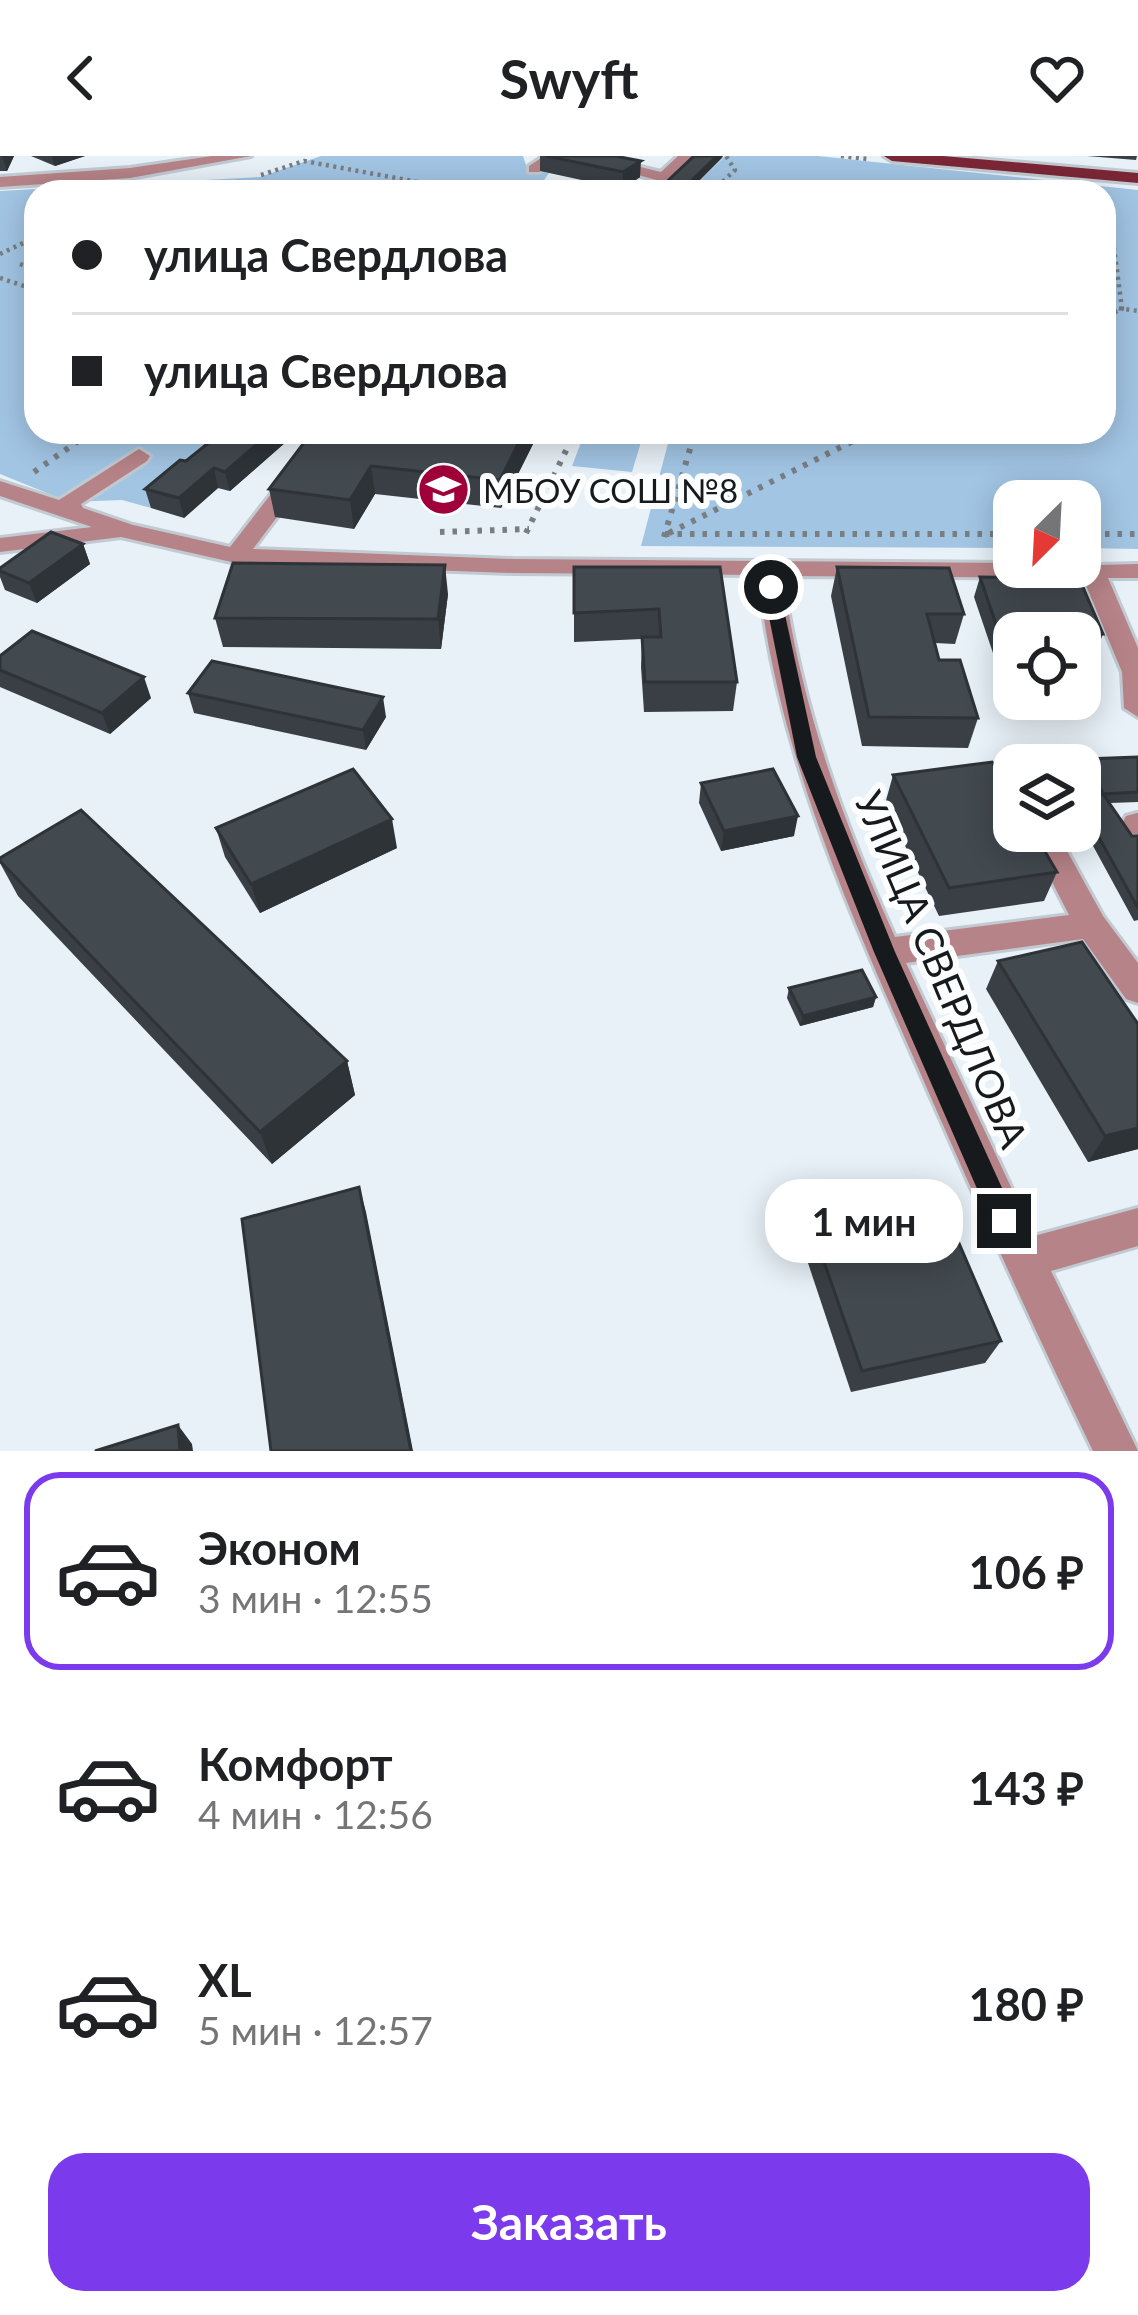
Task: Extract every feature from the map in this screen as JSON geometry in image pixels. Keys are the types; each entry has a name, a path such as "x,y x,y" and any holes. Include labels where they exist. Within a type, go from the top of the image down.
{"main road":[{"path":"892,156 1138,178"}],"street":[{"path":"66,178 139,156"},
{"path":"33,180 243,156"},
{"path":"534,170 555,156"},
{"path":"576,156 664,176 688,156"},
{"path":"236,556 321,444"},
{"path":"72,512 69,502 139,456"},
{"path":"9,485 126,531 236,556 993,570"},
{"path":"0,545 56,535 126,531"},
{"name":"УЛИЦА СВЕРДЛОВА","path":"770,569 806,757 884,952 1021,1259 1117,1451"},
{"path":"1101,570 1138,571"},
{"path":"1100,588 1135,672 1138,708"},
{"path":"1052,852 1091,925 1138,989"},
{"path":"884,952 1091,925"},
{"path":"1021,1259 1138,1227"}],"path":[{"path":"725,180 735,170 726,156"},
{"path":"244,180 304,161 406,180"},
{"path":"270,180 284,167"},
{"path":"1116,264 1122,309"},
{"path":"20,265 24,266"},
{"path":"1116,308 1138,311"},
{"path":"1116,312 1122,309"},
{"path":"9,485 76,444"},
{"path":"529,530 569,444"},
{"path":"661,546 691,444"},
{"path":"665,534 848,444"},
{"path":"665,534 993,534"},
{"path":"1101,534 1138,534"}],"shaded area":[{"path":"321,156 523,156 527,168 549,173 544,180 204,180 260,177"},
{"path":"725,156 818,156 1044,180 700,180"},
{"path":"1116,188 1138,190 1138,549 1101,548 1101,480 993,480 993,548 641,546 668,444 1116,444"},
{"path":"24,190 24,444 283,444 230,491 185,480 151,508 122,500 69,502 0,474 0,191"},
{"path":"580,444 640,444 632,472 572,466"}],"building":[{"path":"546,156 615,156 641,161 623,172"},
{"path":"694,156 717,156 692,180 669,180"},
{"path":"207,444 257,444 225,472 214,468 179,498 145,489 180,460 186,461"},
{"path":"303,444 518,444 500,480 371,466 350,500 269,489"},
{"path":"51,532 83,544 29,583 0,571 0,568"},
{"path":"233,563 445,565 438,619 215,618"},
{"path":"574,567 720,567 737,682 645,682 642,637 661,637 659,609 574,613"},
{"path":"837,567 949,568 964,614 927,614 939,660 960,660 978,718 869,717"},
{"path":"980,577 993,577 993,588 1083,588 1094,612 993,612"},
{"path":"32,631 144,677 102,713 0,670 0,656"},
{"path":"212,661 383,697 363,730 188,693"},
{"path":"1138,757 1138,792 1103,794 1101,758"},
{"path":"992,762 993,852 1045,852 1057,872 949,888 893,775"},
{"path":"353,769 392,819 251,884 216,828"},
{"path":"773,769 798,816 724,831 701,783"},
{"path":"1101,794 1132,836 1138,836 1138,908 1101,841"},
{"path":"81,810 347,1061 260,1132 0,861"},
{"path":"1082,942 1138,1024 1138,1128 1105,1136 998,961"},
{"path":"862,970 876,997 803,1016 789,988"},
{"path":"359,1187 411,1451 271,1451 242,1219"},
{"path":"946,1213 1001,1341 862,1371 816,1239"},
{"path":"178,1425 180,1451 95,1451"}],"place":[{"name":"МБОУ СОШ №8","path":"444,490"}],"route":[{"path":"771,587 806,757 884,952 1004,1221"}]}
